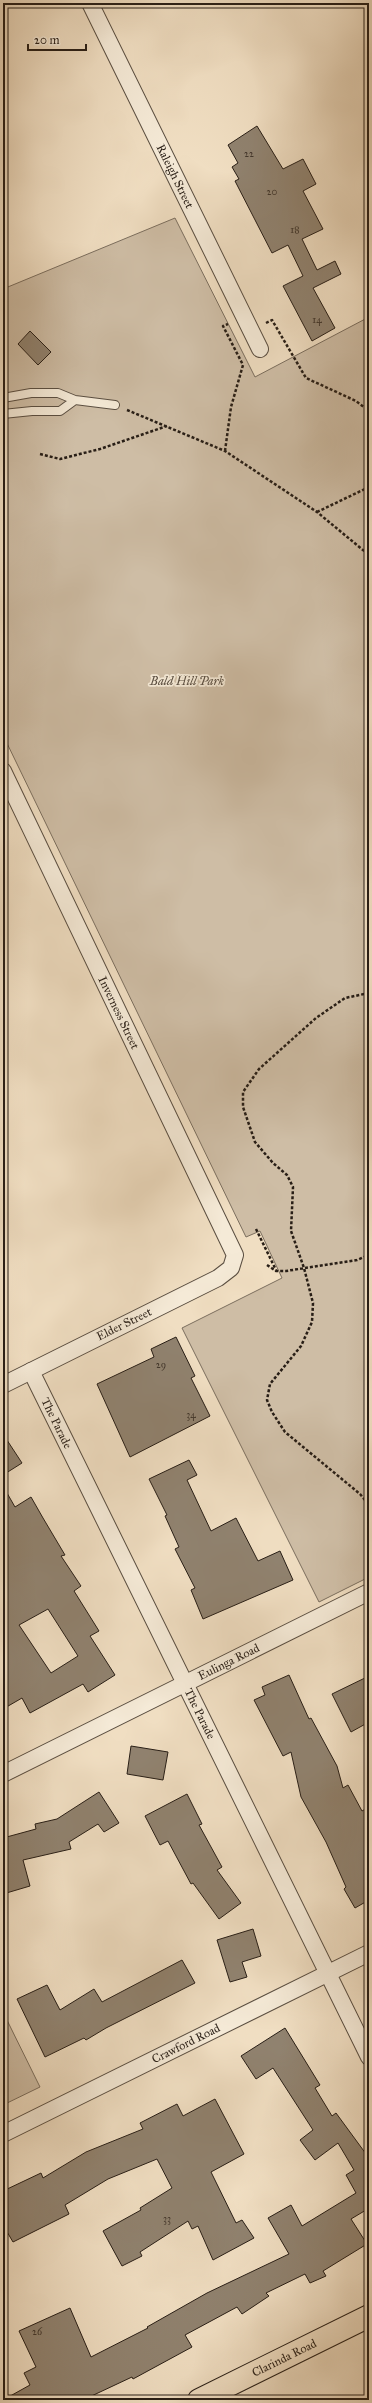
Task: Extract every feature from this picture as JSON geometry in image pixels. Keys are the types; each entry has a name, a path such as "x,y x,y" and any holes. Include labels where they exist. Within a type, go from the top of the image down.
{"main road":[{"name":"Clarinda Road","path":"199,2400 369,2316"}],"street":[{"name":"Raleigh Street","path":"90,3 260,349"},
{"name":"Inverness Street","path":"3,771 235,1255"},
{"name":"Elder Street","path":"3,1385 218,1278 231,1268 235,1255"},
{"name":"The Parade","path":"31,1371 369,2057"},
{"name":"Eulinga Road","path":"3,1774 369,1592"},
{"name":"Crawford Road","path":"3,2134 369,1953"}],"lane":[{"path":"3,398 31,393 58,393 74,400 115,405"},
{"path":"3,414 32,411 60,411 74,400"}],"path":[{"path":"225,451 231,408 243,364 223,326 244,315"},
{"path":"252,332 272,320 306,378 356,401 369,411"},
{"path":"115,405 225,451 317,512 369,555"},
{"path":"40,454 60,459 100,449 167,426"},
{"path":"317,512 369,487"},
{"path":"369,993 345,998 316,1018 259,1069 243,1092 243,1107 255,1142 273,1163 287,1175 293,1187 291,1232 304,1268 313,1303 312,1322 301,1346 270,1384 267,1400 272,1412 285,1432 360,1494 369,1505"},
{"path":"256,1229 276,1271"},
{"path":"267,1265 276,1271 357,1260 369,1255"}],"green space":[{"name":"Bald Hill Park","path":"175,218 255,377 369,317 369,1577 319,1602 182,1328 282,1278 260,1231 246,1237 3,735 3,289"},
{"path":"3,2012 40,2087 3,2105"}],"building":[{"path":"257,126 283,169 303,159 316,184 303,191 323,229 302,239 317,270 335,261 341,274 313,288 335,328 312,341 283,286 303,276 288,245 272,253 235,181 239,179 232,167 238,163 228,145"},
{"path":"30,331 51,352 38,365 18,344"},
{"path":"176,1337 195,1376 191,1378 210,1416 130,1457 97,1384 154,1357 151,1349"},
{"path":"3,1434 22,1463 3,1475"},
{"path":"189,1460 197,1475 187,1480 211,1531 236,1518 258,1561 280,1551 293,1580 203,1619 191,1590 195,1588 175,1549 179,1547 165,1516 167,1515 149,1479"},
{"path":"3,1486 15,1507 31,1497 65,1555 61,1556 81,1586 74,1591 99,1631 90,1636 115,1675 88,1692 83,1684 30,1713 22,1698 3,1709","holes":["48,1609 78,1656 51,1673 19,1625"]},
{"path":"289,1675 309,1719 311,1718 337,1766 343,1788 348,1785 362,1811 369,1807 369,1900 355,1908 344,1889 346,1887 326,1842 301,1797 291,1752 283,1756 254,1700 265,1695 262,1687"},
{"path":"369,1676 369,1722 351,1732 332,1694"},
{"path":"131,1746 168,1752 163,1780 127,1774"},
{"path":"99,1792 119,1823 104,1832 98,1824 69,1842 71,1849 23,1860 30,1886 3,1894 3,1838 36,1829 35,1824 57,1819"},
{"path":"187,1794 202,1824 199,1825 222,1867 217,1870 241,1903 219,1919 193,1883 191,1884 168,1841 160,1845 145,1816"},
{"path":"253,1929 261,1956 242,1962 247,1977 230,1982 217,1940"},
{"path":"182,1960 195,1983 106,2028 86,2040 84,2038 45,2057 17,1999 47,1985 60,2010 94,1989 102,2002"},
{"path":"285,2028 320,2085 315,2088 332,2116 336,2113 369,2158 369,2216 366,2210 351,2219 367,2244 323,2271 326,2276 310,2283 305,2274 266,2293 269,2296 242,2314 237,2307 185,2335 192,2347 133,2379 132,2377 83,2400 3,2400 30,2385 24,2373 36,2367 19,2331 70,2308 91,2357 148,2328 147,2327 207,2293 289,2254 268,2218 291,2205 302,2226 356,2193 346,2175 354,2170 338,2143 315,2160 300,2140 313,2130 273,2068 256,2079 241,2056"},
{"path":"215,2099 244,2154 211,2172 236,2223 242,2220 254,2238 213,2260 198,2226 192,2229 188,2221 140,2252 142,2256 122,2266 103,2231 141,2210 140,2208 172,2188 157,2159 108,2179 65,2205 69,2214 13,2242 3,2225 3,2191 41,2173 43,2178 86,2152 143,2129 140,2123 177,2104 183,2116"}]}
